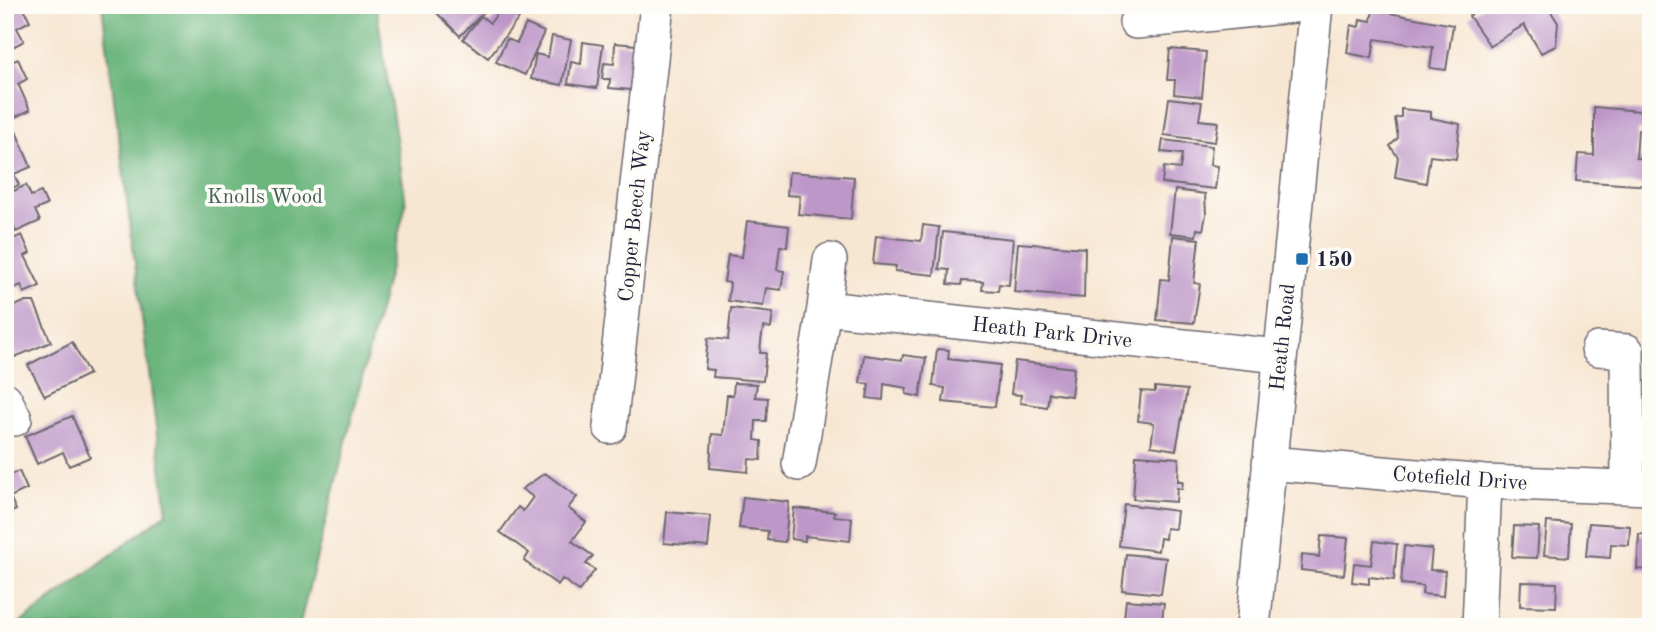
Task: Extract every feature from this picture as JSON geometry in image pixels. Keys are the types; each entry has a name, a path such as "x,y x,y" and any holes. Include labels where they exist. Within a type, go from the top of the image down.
{"street":[{"name":"Copper Beech Way","path":"610,427 657,5"},
{"path":"1136,22 1303,5"},
{"name":"Heath Road","path":"1253,627 1316,5"},
{"path":"799,464 830,260"},
{"name":"Heath Park Drive","path":"824,308 1280,356"},
{"path":"1625,350 1639,488"},
{"name":"Cotefield Drive","path":"1269,463 1485,482 1639,488"},
{"path":"1479,627 1485,482"}],"green space":[{"name":"Knolls Wood","path":"102,5 376,5 406,204 299,627 15,627 167,513"}],"building":[{"path":"22,5 30,21 17,28 24,41 5,51 5,6"},
{"path":"444,5 491,5 460,36 436,12"},
{"path":"1486,5 1547,5 1558,23 1556,46 1541,53 1524,25 1490,46 1469,16"},
{"path":"503,6 519,18 488,58 463,39 481,16 490,23"},
{"path":"1373,10 1453,25 1446,70 1430,68 1433,47 1375,39 1372,58 1347,53 1351,25 1359,27 1360,19 1371,21"},
{"path":"526,24 544,32 525,75 496,62 507,39 517,43"},
{"path":"552,36 571,40 562,85 531,79 536,54 548,57"},
{"path":"583,42 603,45 597,88 568,84 571,62 581,64"},
{"path":"615,43 647,46 643,91 609,88 610,79 602,79 604,63 614,64"},
{"path":"1170,49 1206,52 1202,97 1174,94 1175,80 1167,80"},
{"path":"18,59 27,79 18,84 30,110 5,122 5,65"},
{"path":"1169,98 1202,102 1199,120 1218,122 1215,142 1164,135"},
{"path":"1594,107 1651,112 1651,131 1638,130 1636,158 1651,159 1651,186 1576,181 1578,154 1594,155"},
{"path":"1401,109 1431,112 1431,118 1460,124 1456,159 1430,156 1426,183 1395,177 1398,157 1390,146 1398,138 1395,118 1401,117"},
{"path":"14,127 31,167 14,174 19,185 5,191 5,131"},
{"path":"1163,140 1212,146 1210,165 1218,166 1215,189 1162,183 1164,167 1180,169 1182,154 1161,152"},
{"path":"789,172 854,177 851,219 798,214 800,196 787,195"},
{"path":"26,185 31,196 41,192 47,205 35,210 40,221 16,232 9,217 5,219 5,195"},
{"path":"1175,190 1205,194 1206,215 1203,230 1197,229 1196,236 1170,233"},
{"path":"747,221 789,226 787,247 780,246 777,270 784,271 781,290 766,288 763,306 728,301 730,283 724,282 728,255 742,257"},
{"path":"923,225 939,227 934,275 895,271 896,266 873,264 876,236 921,241"},
{"path":"943,232 1013,239 1009,285 999,284 998,291 982,290 983,282 962,281 961,285 948,284 949,270 939,269"},
{"path":"22,235 30,253 25,256 40,286 24,293 21,285 5,292 5,267 11,264 5,253 5,242"},
{"path":"1173,236 1199,239 1194,283 1200,284 1194,323 1157,320 1161,279 1169,280"},
{"path":"1018,243 1085,248 1084,298 1014,292"},
{"path":"24,302 34,302 51,342 15,357 9,341 5,343 5,310"},
{"path":"731,308 773,313 771,328 763,327 760,353 766,353 763,381 713,377 714,370 705,369 708,338 728,340"},
{"path":"72,342 89,374 45,396 28,365"},
{"path":"937,349 949,350 948,359 1000,365 995,407 943,402 945,388 933,386"},
{"path":"864,355 902,360 903,355 926,358 920,397 906,394 907,388 884,384 883,400 867,398 869,384 860,383"},
{"path":"1015,361 1074,368 1071,396 1049,393 1047,407 1020,403 1021,395 1011,394"},
{"path":"734,383 757,384 755,397 768,398 766,421 756,421 755,440 762,441 761,460 749,459 748,472 710,468 712,434 723,435 727,395 733,395"},
{"path":"1155,387 1187,390 1176,450 1151,446 1154,423 1138,421 1141,391 1155,392"},
{"path":"72,416 90,457 69,466 63,452 37,464 25,436"},
{"path":"1136,455 1179,458 1178,481 1183,481 1182,489 1177,488 1176,502 1133,499"},
{"path":"19,471 27,489 10,497 16,510 5,515 5,477"},
{"path":"545,473 577,497 568,508 586,522 572,541 593,556 586,564 595,570 579,591 562,579 558,585 524,561 529,553 500,532 518,507 523,511 533,497 522,489"},
{"path":"743,497 789,502 785,542 767,540 768,531 739,528"},
{"path":"1124,504 1177,511 1175,529 1166,528 1165,539 1160,538 1158,551 1119,546"},
{"path":"794,508 835,512 834,516 852,518 850,541 805,536 805,541 791,539"},
{"path":"667,512 711,516 708,547 664,543"},
{"path":"1547,522 1571,524 1569,557 1544,555"},
{"path":"1589,523 1630,526 1629,545 1611,544 1610,558 1586,556"},
{"path":"1514,526 1539,527 1537,558 1512,557"},
{"path":"1639,534 1651,535 1651,570 1637,569"},
{"path":"1321,536 1348,538 1344,575 1301,570 1302,555 1319,557"},
{"path":"1374,541 1397,544 1394,580 1369,577 1369,584 1352,582 1354,563 1371,565"},
{"path":"1404,546 1432,549 1430,570 1445,571 1443,596 1422,594 1423,586 1401,584"},
{"path":"1126,554 1166,558 1161,594 1122,590"},
{"path":"1521,582 1557,583 1556,607 1520,606"},
{"path":"1126,600 1164,603 1162,621 1167,621 1167,627 1123,627"},
{"path":"1519,623 1558,623 1558,627 1519,627"}],"place":[{"name":"150","path":"1302,259"}]}
